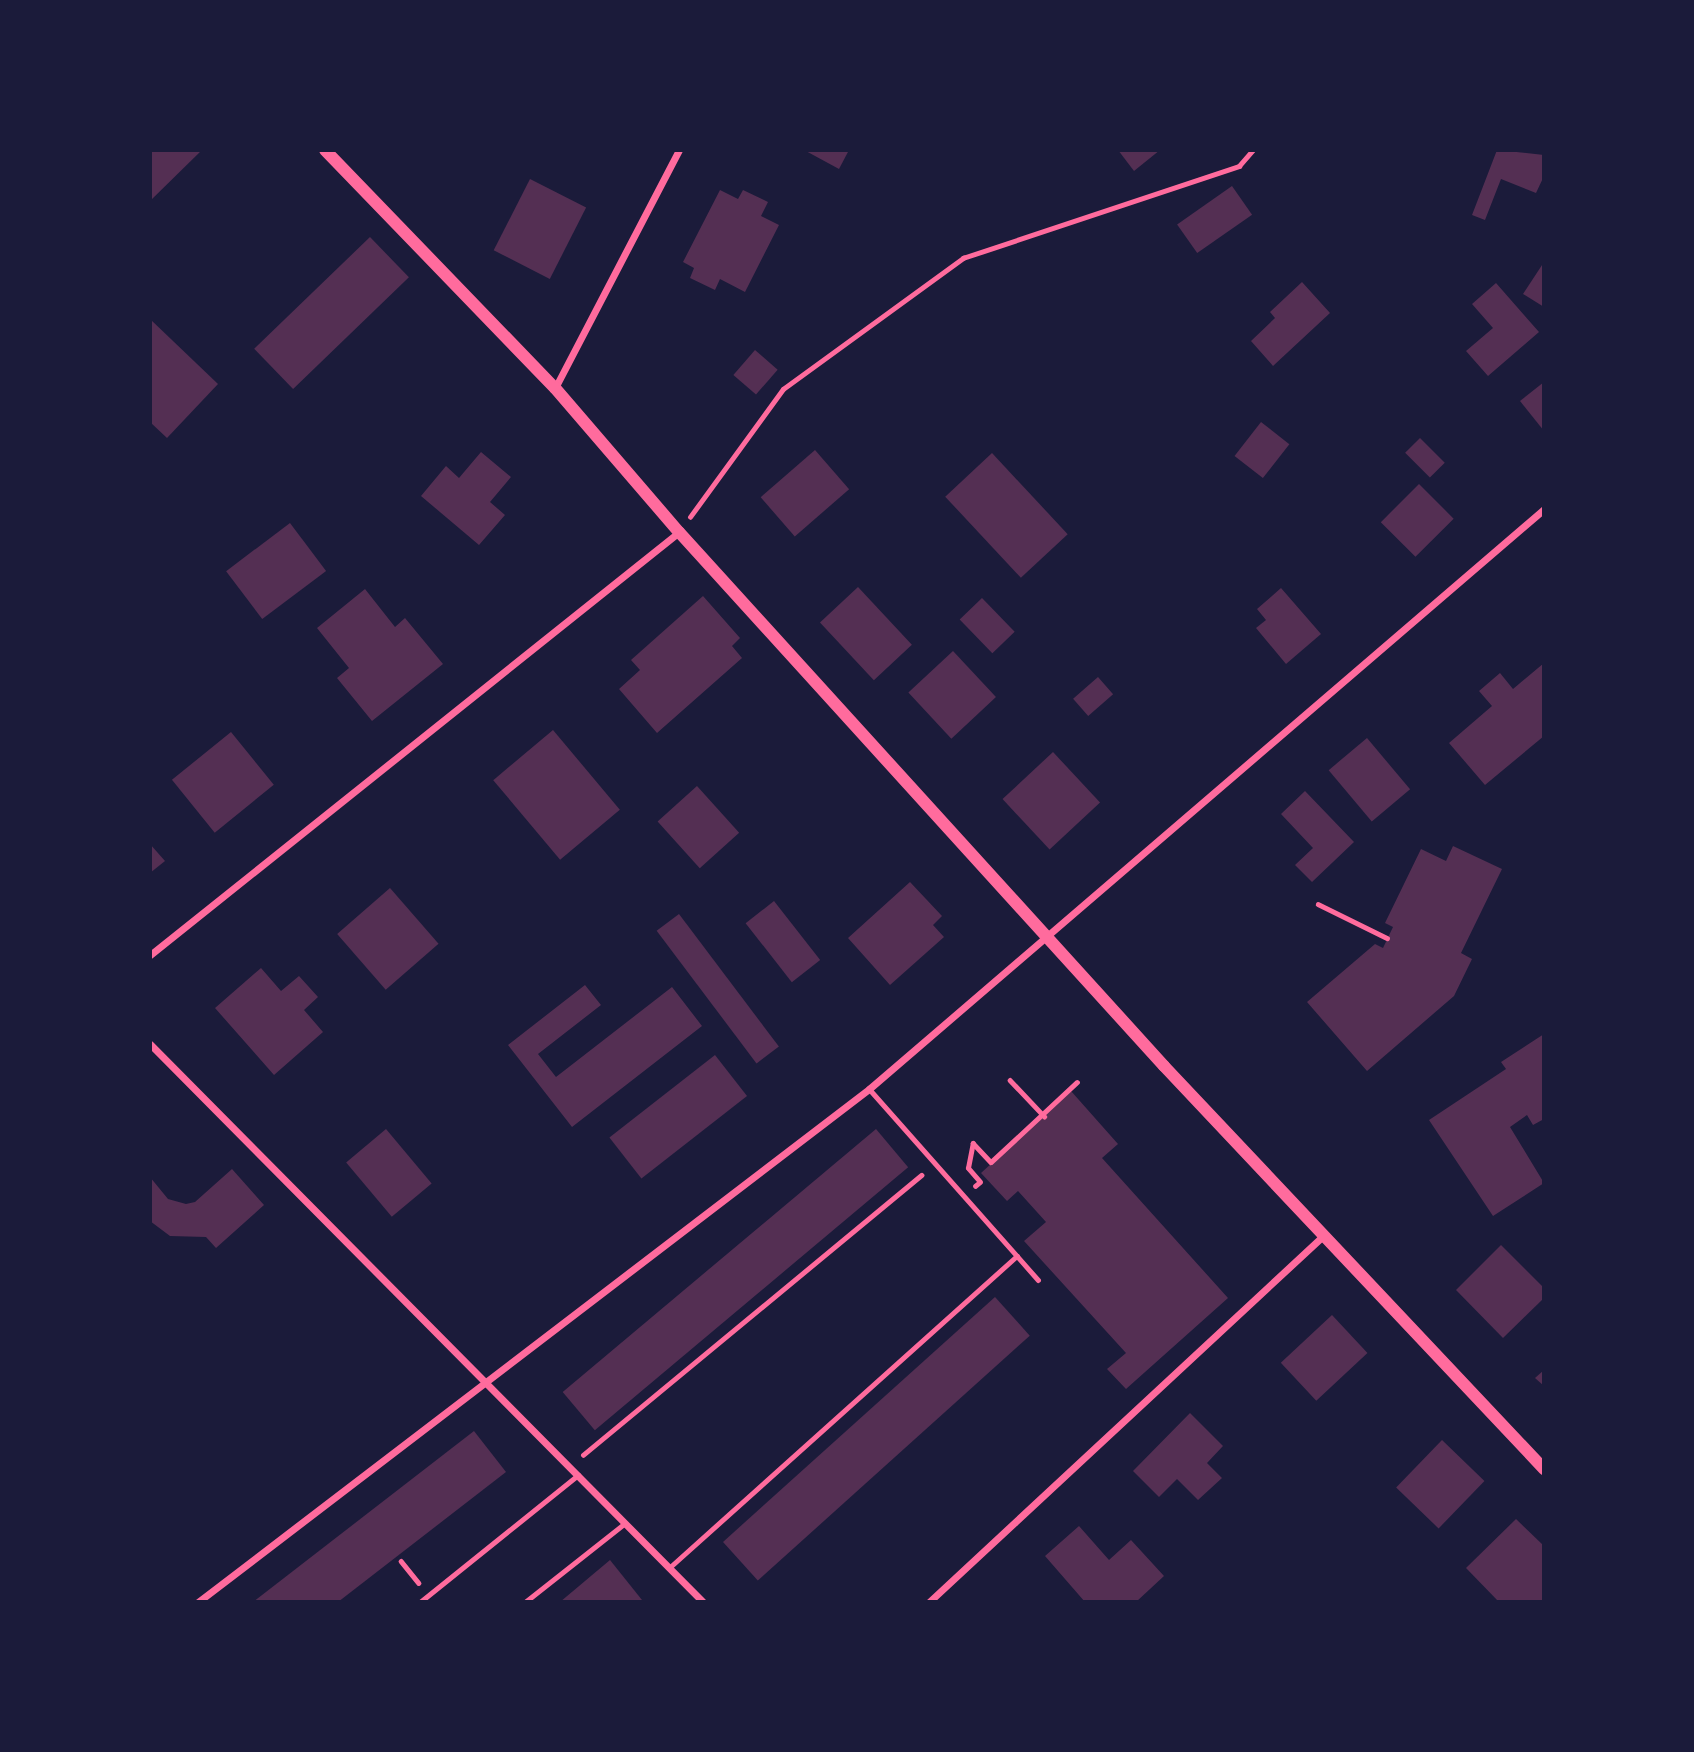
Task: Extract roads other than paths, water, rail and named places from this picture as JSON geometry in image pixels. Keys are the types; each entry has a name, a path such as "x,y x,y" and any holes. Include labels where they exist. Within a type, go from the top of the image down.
{"street":[{"path":"326,150 555,388 679,532 1047,938 1544,1469"},
{"path":"555,388 679,150"},
{"path":"198,1601 869,1089 1544,509"},
{"path":"150,956 679,532"},
{"path":"150,1044 703,1601"},
{"path":"929,1601 1324,1234"}],"lane":[{"path":"869,1089 1038,1280"},
{"path":"670,1567 1017,1256"},
{"path":"419,1601 578,1475"},
{"path":"525,1601 625,1522"}]}
